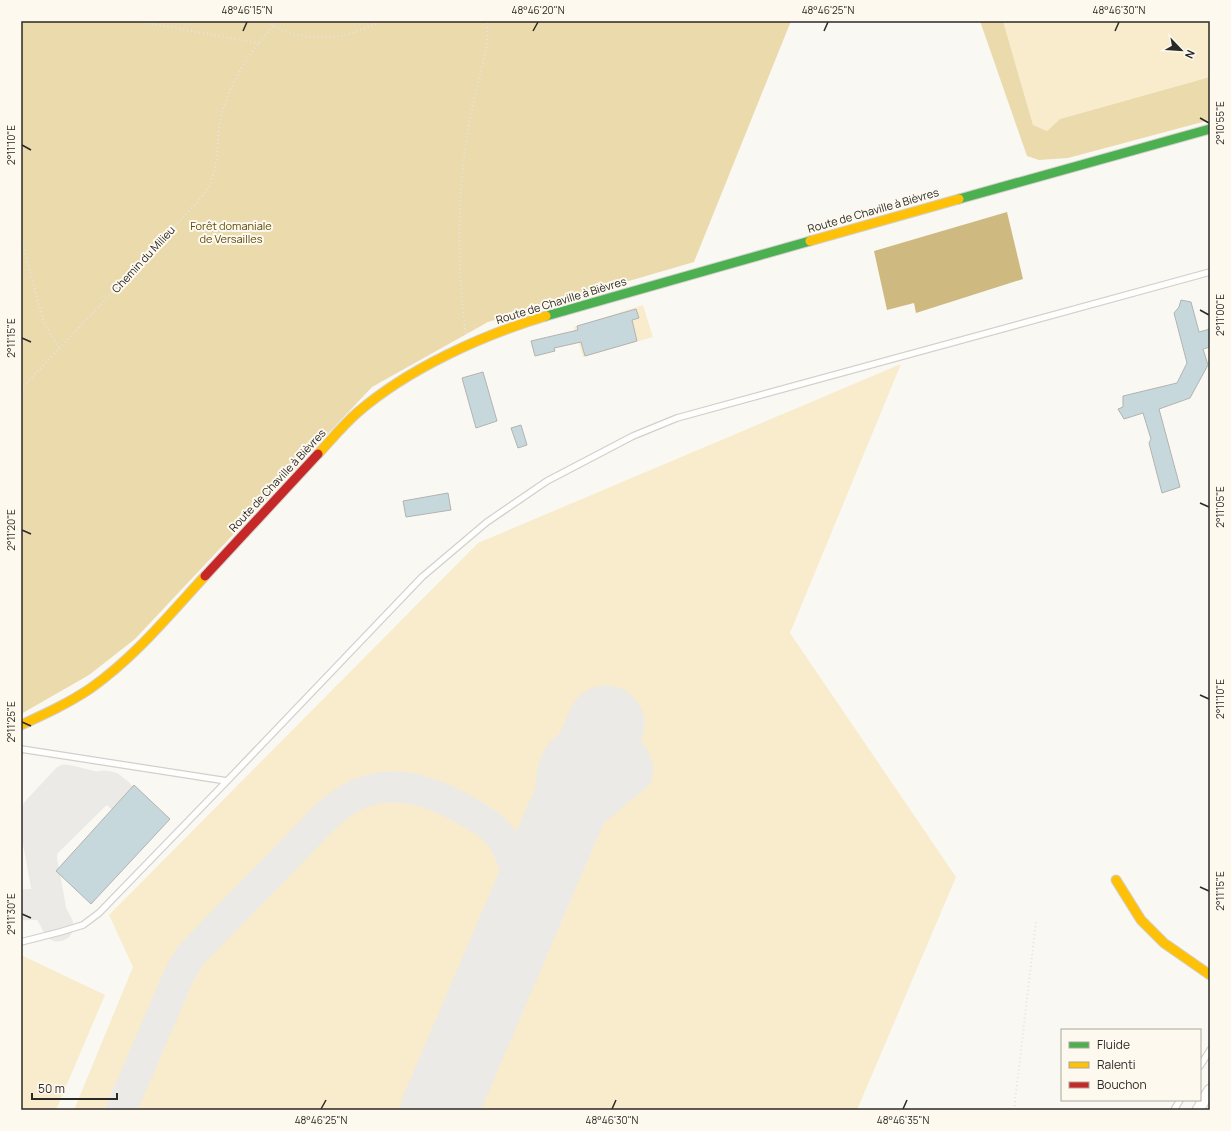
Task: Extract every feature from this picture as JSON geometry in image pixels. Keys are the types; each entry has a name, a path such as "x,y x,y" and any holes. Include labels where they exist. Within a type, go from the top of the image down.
{"main road":[{"name":"Route de Chaville à Bièvres","path":"21,725 82,695 123,662 146,640 294,479 357,413 404,379 471,344 525,322 598,300 1210,129"},
{"path":"1116,880 1141,920 1164,943 1210,975"}],"street":[{"path":"1198,1110 1210,1090"}],"lane":[{"path":"21,942 60,932 83,924 99,913 227,782 422,577 487,522 547,481 620,443 677,418 1210,272"},
{"path":"21,749 227,782"},
{"path":"1201,1064 1210,1050"},
{"path":"1174,1110 1179,1101"}],"path":[{"path":"136,21 259,43"},
{"path":"269,21 273,26 285,32 299,36 328,37 343,35 382,21"},
{"path":"471,344 464,329 459,258 459,210 462,172 469,122 487,42 488,21"},
{"name":"Chemin du Milieu","path":"21,389 200,199 214,172 224,106 237,78 259,43 273,26"},
{"path":"21,238 44,323 60,349"},
{"path":"1014,1110 1036,922"}],"shaded area":[{"path":"1003,21 1210,21 1210,77 1060,119 1047,131 1033,125"},
{"path":"1007,212 1023,279 916,313 914,303 887,310 874,251"},
{"path":"643,305 653,337 583,357 574,327"},
{"path":"901,364 790,633 956,877 857,1110 74,1110 133,967 109,915 478,543"},
{"path":"21,955 105,995 56,1110 21,1110"}],"green space":[{"name":"Forêt domaniale de Versailles","path":"21,21 791,21 694,262 488,322 372,387 135,639 89,675 21,714"},
{"path":"980,21 1003,21 1033,125 1047,131 1060,119 1210,77 1210,120 1068,158 1039,160 1027,156"}],"building":[{"path":"1181,300 1191,302 1199,332 1210,329 1210,347 1203,349 1208,365 1190,398 1159,409 1180,487 1162,493 1149,443 1151,439 1143,413 1124,419 1118,409 1123,407 1123,396 1177,383 1187,363 1174,313 1179,307"},
{"path":"636,309 639,318 632,320 637,341 585,356 581,342 554,348 555,351 535,356 531,341 578,330 577,326"},
{"path":"483,372 497,421 476,428 462,378"},
{"path":"521,425 527,445 518,448 511,428"},
{"path":"448,493 451,510 406,517 403,501"},
{"path":"134,785 170,819 91,904 56,871"}],"taxiway":[{"path":"545,862 561,839 637,775 636,762 629,751 617,743 602,739 587,739 573,744 561,754 553,770 551,788 553,796 563,816"},
{"path":"51,911 34,818 38,810 66,780 117,792 122,798"},
{"path":"41,855 44,845 104,786 110,787 116,792"},
{"path":"121,1110 179,975 191,955 328,814 342,803 358,794 370,790 396,787 421,791 457,806 479,818 495,830 508,849 515,866 519,886 518,917 514,937"},
{"path":"21,905 35,904 44,906 51,913 58,926"}],"runway":[{"path":"439,1110 557,834 606,724"}],"traffic: fast":[{"path":"959,199 1210,129"},
{"path":"546,316 810,241"}],"traffic: slow":[{"path":"810,241 959,199"},
{"path":"318,454 342,427 358,412 399,382 472,343 546,316"},
{"path":"21,725 74,699 107,676 151,635 205,576"},
{"path":"1116,880 1141,920 1164,943 1210,975"}],"traffic: jam":[{"path":"205,576 318,454"}]}
